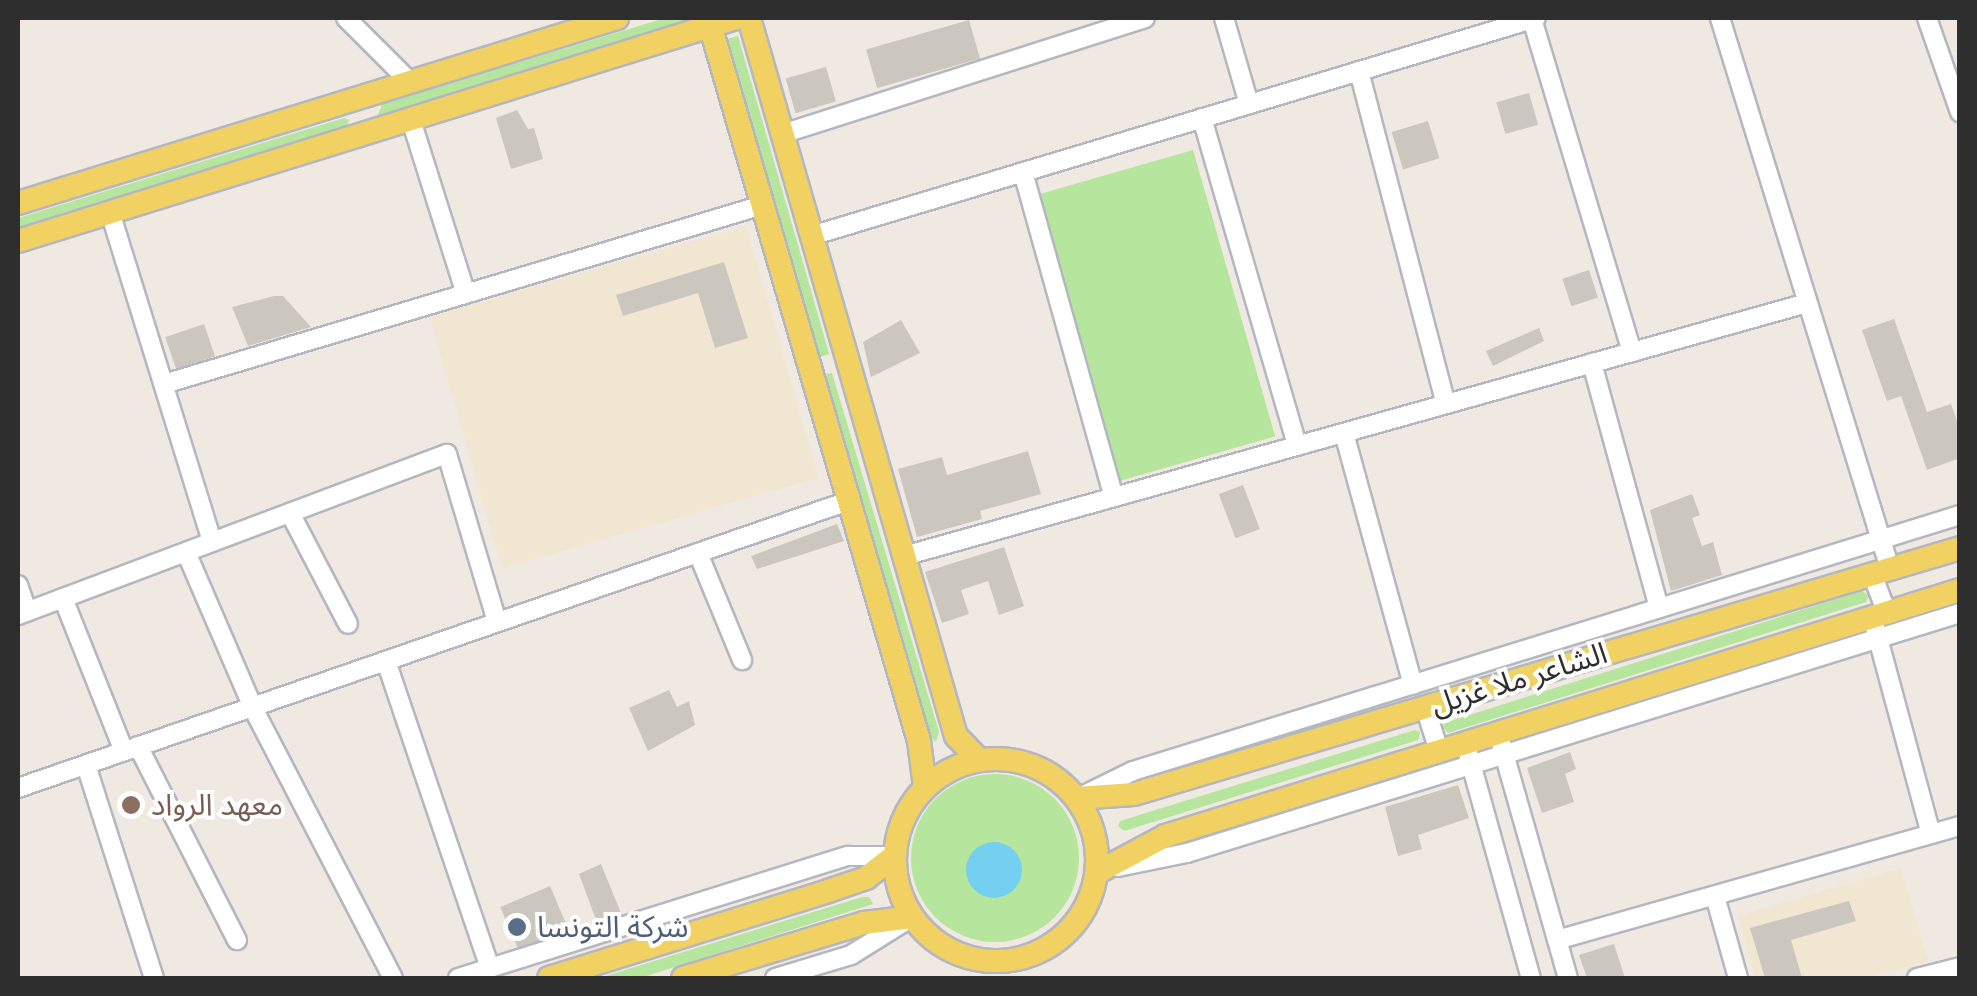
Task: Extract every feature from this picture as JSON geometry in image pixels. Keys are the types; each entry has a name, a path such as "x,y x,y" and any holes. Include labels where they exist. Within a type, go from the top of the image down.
{"main road":[{"path":"18,204 616,18"},
{"path":"18,241 412,120 710,21 736,18"},
{"path":"749,18 956,736 979,760"},
{"path":"710,21 920,741 925,786"},
{"path":"358,98 370,133"},
{"path":"810,367 847,358"},
{"name":"الشاعر ملا غزيل","path":"1077,798 1134,794 1960,548"},
{"path":"1098,872 1165,836 1439,751 1468,754 1879,623 1960,590"},
{"path":"1006,759 1034,766 1058,779 1077,798 1094,834 1098,872 1092,896 1071,928 1020,969 986,970 931,939 912,917 895,878 894,856 904,819 925,786 950,769 979,760 1006,759"},
{"path":"549,978 866,878 894,856"},
{"path":"684,978 864,923 912,917"}],"street":[{"path":"346,18 410,82"},
{"path":"782,134 1145,18"},
{"path":"1224,18 1249,104"},
{"path":"812,236 1359,71 1477,26 1534,18 1632,352"},
{"path":"1720,18 1880,539 1879,623 1930,834"},
{"path":"1927,18 1960,112"},
{"path":"1359,71 1446,404"},
{"path":"1202,118 1297,446"},
{"path":"412,120 466,294"},
{"path":"1023,172 1114,497"},
{"path":"164,384 763,206"},
{"path":"110,212 212,542"},
{"path":"904,556 1807,303"},
{"path":"1592,363 1659,608"},
{"path":"1344,433 1413,684"},
{"path":"18,585 22,613 447,454 498,622"},
{"path":"18,788 254,710 848,501"},
{"path":"290,513 348,624"},
{"path":"1077,798 1133,771 1960,515"},
{"path":"186,552 254,710 394,978"},
{"path":"698,553 742,660"},
{"path":"62,598 131,749 237,940"},
{"path":"1879,623 1960,613"},
{"path":"386,661 490,968"},
{"path":"1425,707 1439,751"},
{"path":"1501,743 1568,978"},
{"path":"1098,872 1186,852 1468,754 1531,978"},
{"path":"86,765 154,978"},
{"path":"1557,940 1960,826"},
{"path":"458,978 848,856 894,856"},
{"path":"1714,896 1738,978"},
{"path":"775,978 851,955 912,917"},
{"path":"1917,978 1960,966"}],"shaded area":[{"path":"746,226 818,478 502,569 430,317"},
{"path":"1901,868 1928,961 1866,978 1755,978 1738,916"}],"green space":[{"path":"665,18 700,18 386,116 378,115 382,104"},
{"path":"738,36 829,354 819,357 727,39"},
{"path":"344,118 349,120 347,126 18,229 18,218"},
{"path":"1193,150 1275,436 1120,481 1038,194"},
{"path":"832,373 939,732 936,742 927,732 821,375"},
{"path":"1862,591 1869,596 1866,602 1448,733 1443,728 1444,723"},
{"path":"1415,730 1420,732 1418,740 1124,831 1118,826 1120,821"},
{"path":"995,774 1027,780 1055,798 1073,826 1079,858 1073,890 1055,918 1027,936 995,942 963,936 935,918 917,890 911,858 917,826 935,798 963,780"},
{"path":"869,897 873,904 640,978 599,978"}],"water":[{"path":"994,842 1014,850 1022,870 1014,890 994,898 974,890 966,870 974,850"}],"building":[{"path":"969,20 980,58 877,88 866,49"},
{"path":"826,67 836,102 796,113 786,79"},
{"path":"1529,93 1538,125 1505,134 1496,102"},
{"path":"517,110 528,129 534,128 543,159 511,169 496,118"},
{"path":"1428,121 1439,158 1403,169 1392,132"},
{"path":"724,262 748,338 715,348 698,293 623,316 616,295"},
{"path":"1589,270 1598,298 1571,306 1562,279"},
{"path":"283,296 311,327 248,346 232,307"},
{"path":"1894,319 1927,412 1951,404 1960,430 1960,458 1927,470 1901,396 1887,401 1862,330"},
{"path":"901,320 920,353 871,377 863,342"},
{"path":"204,324 215,356 176,369 165,337"},
{"path":"1539,328 1544,341 1493,366 1486,351"},
{"path":"1028,451 1041,494 980,511 982,519 917,537 898,469 942,457 947,475"},
{"path":"1243,485 1260,529 1236,538 1219,494"},
{"path":"1692,494 1700,515 1692,518 1702,546 1713,542 1722,575 1671,591 1650,510"},
{"path":"837,524 844,541 757,569 751,556"},
{"path":"1004,547 1024,606 999,615 988,581 961,590 969,614 942,623 925,572"},
{"path":"669,690 677,707 689,701 695,725 648,751 629,708"},
{"path":"1570,752 1576,769 1565,774 1574,802 1542,813 1527,768"},
{"path":"1458,785 1469,818 1418,835 1422,849 1398,856 1385,807"},
{"path":"601,864 621,913 600,919 595,917 579,874"},
{"path":"550,886 568,929 519,950 500,907"},
{"path":"1849,901 1856,921 1791,940 1802,978 1765,978 1750,928"},
{"path":"1614,944 1625,978 1587,978 1579,955"}],"place":[{"name":"معهد الرواد","path":"131,805"},
{"name":"شركة التونسا","path":"517,927"}]}
